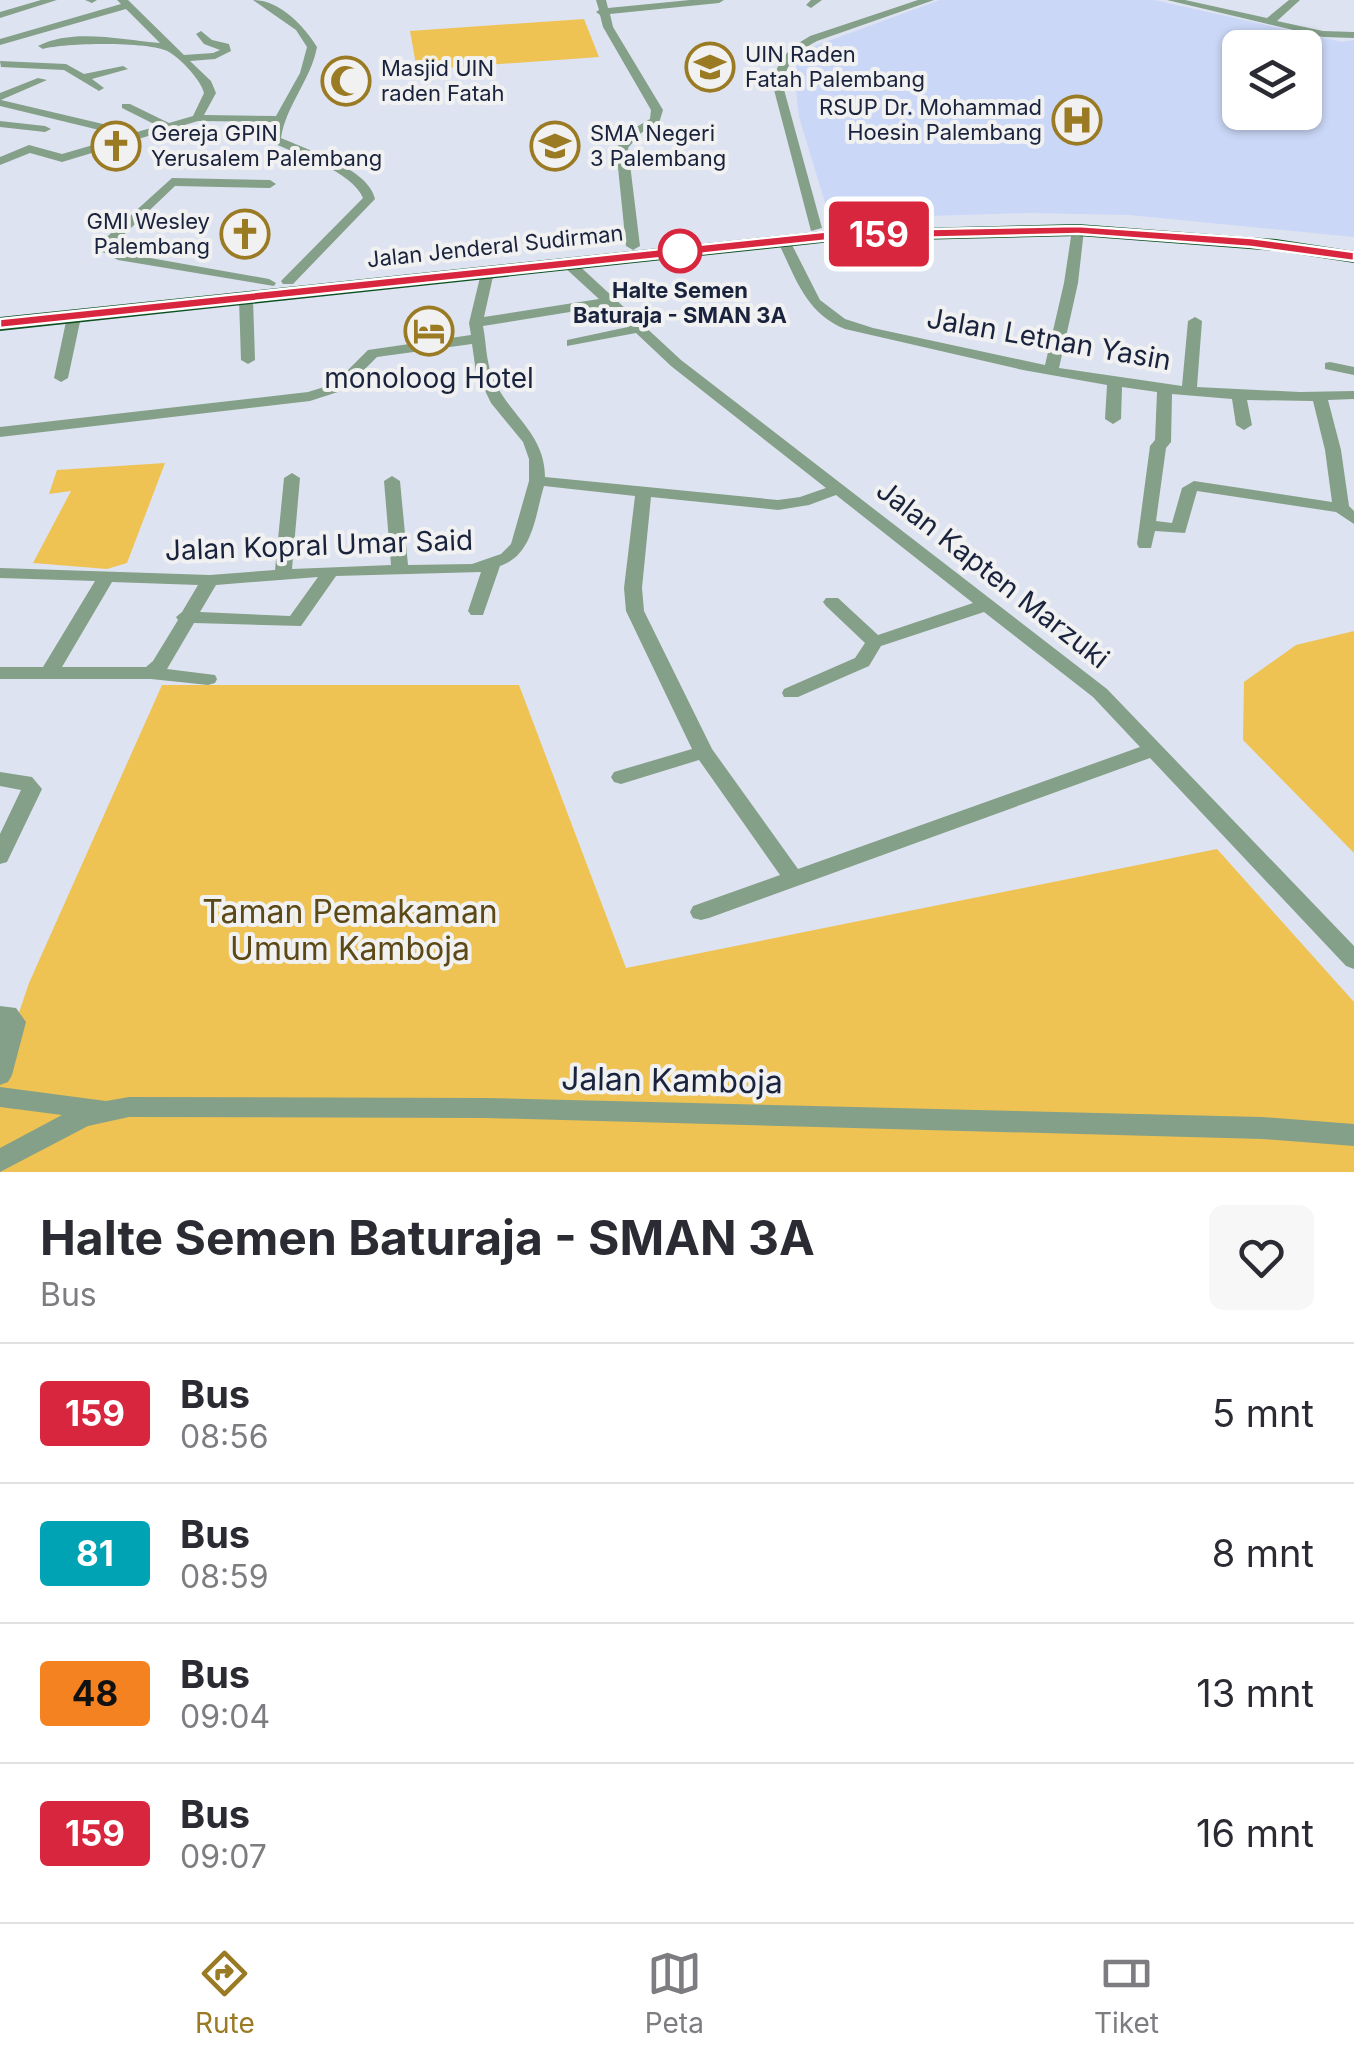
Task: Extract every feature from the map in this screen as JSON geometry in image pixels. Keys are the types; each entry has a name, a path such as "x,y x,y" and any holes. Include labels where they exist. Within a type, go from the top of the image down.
{"highway":[{"name":"Jalan Jenderal Sudirman","path":"0,312 816,228 1042,218 1234,230 1354,244"},
{"name":"Jalan Jenderal Sudirman","path":"0,324 783,240 910,232 1078,230 1251,243 1354,256"}],"street":[{"path":"0,15 52,0"},
{"path":"258,0 300,28 312,47 304,80 280,119 275,140 350,174 368,192 368,200 278,282 118,256 104,247 172,182 270,184"},
{"path":"816,228 778,86 782,65 794,50 842,27 929,0"},
{"path":"1172,0 1323,34 1354,35"},
{"path":"1270,21 1295,0"},
{"path":"633,246 622,148 636,132 655,121 657,110 601,6 711,1"},
{"path":"0,42 124,3 209,87 207,104 198,118"},
{"path":"181,58 215,56 226,51 226,46 208,42 201,34"},
{"path":"43,46 78,37 98,43 168,46"},
{"path":"0,53 12,56 0,64"},
{"path":"0,64 58,66 98,88"},
{"path":"81,78 123,69"},
{"path":"0,100 42,80"},
{"path":"0,100 134,135"},
{"path":"126,106 164,125"},
{"path":"0,161 29,148 62,158 198,118 280,119"},
{"path":"0,124 45,129"},
{"path":"1051,370 1074,267 1078,230"},
{"name":"Jalan Letnan Yasin","path":"783,240 820,309 831,318 955,352 1165,386 1320,397 1354,395"},
{"name":"Jalan Kapten Marzuki","path":"568,263 637,329 801,463 840,488 1100,693 1354,960"},
{"path":"487,272 476,331 483,372 499,403 533,446 537,481 785,505 840,488"},
{"path":"246,298 248,360"},
{"path":"0,432 320,394 339,387 377,347 476,331 607,302"},
{"path":"61,378 74,317"},
{"path":"1189,388 1195,321"},
{"path":"572,343 637,329"},
{"path":"1330,366 1354,371"},
{"path":"1113,419 1115,380"},
{"path":"1144,544 1158,446 1163,442 1165,386"},
{"path":"1238,392 1244,425"},
{"path":"1147,524 1179,529 1193,486 1348,514 1320,397"},
{"path":"284,574 292,478"},
{"path":"392,481 400,568"},
{"name":"Jalan Kopral Umar Said","path":"0,573 210,580 492,566 517,548 537,481"},
{"path":"644,490 633,588 635,611 704,752 794,879"},
{"path":"478,611 492,566"},
{"path":"185,617 296,622 331,571"},
{"path":"48,674 106,578"},
{"path":"151,673 160,666 185,617 210,580"},
{"path":"832,602 876,642"},
{"path":"791,693 858,665 876,642 986,605"},
{"path":"0,673 151,673 208,679"},
{"path":"701,912 1154,749"},
{"path":"620,776 704,752"},
{"path":"0,779 24,782 32,790 0,856"},
{"path":"0,1015 8,1015 14,1022 0,1076"},
{"path":"0,1097 102,1110"},
{"name":"Jalan Kamboja","path":"0,1161 70,1122 102,1110 485,1108 1262,1128 1354,1136"}],"shaded area":[{"name":"RSUP Dr. Mohammad Hoesin Palembang","path":"940,0 1154,0 1288,30 1222,30 1222,130 1322,130 1322,38 1354,40 1354,237 1129,215 1029,213 830,219 799,117 794,73 801,51"}],"green space":[{"path":"584,19 599,57 417,70 410,31"},
{"path":"165,463 127,563 107,569 33,563 71,491 49,494 57,470"},
{"path":"1354,631 1354,853 1243,740 1244,682 1296,645"},
{"name":"Taman Pemakaman Umum Kamboja","path":"162,685 519,685 626,968 1217,849 1354,1002 1354,1172 0,1172 0,1069 29,983"}],"bus line":[{"name":"159","path":"0,324 831,236 1078,230 1276,245 1354,256"}],"place":[{"name":"UIN Raden Fatah Palembang","path":"710,67"},
{"name":"Masjid UIN raden Fatah","path":"346,81"},
{"name":"RSUP Dr. Mohammad Hoesin Palembang","path":"1077,120"},
{"name":"Gereja GPIN Yerusalem Palembang","path":"116,146"},
{"name":"SMA Negeri 3 Palembang","path":"555,146"},
{"name":"GMI Wesley Palembang","path":"245,234"},
{"name":"Halte Semen Baturaja - SMAN 3A","path":"680,251"},
{"name":"monoloog Hotel","path":"429,331"}]}
